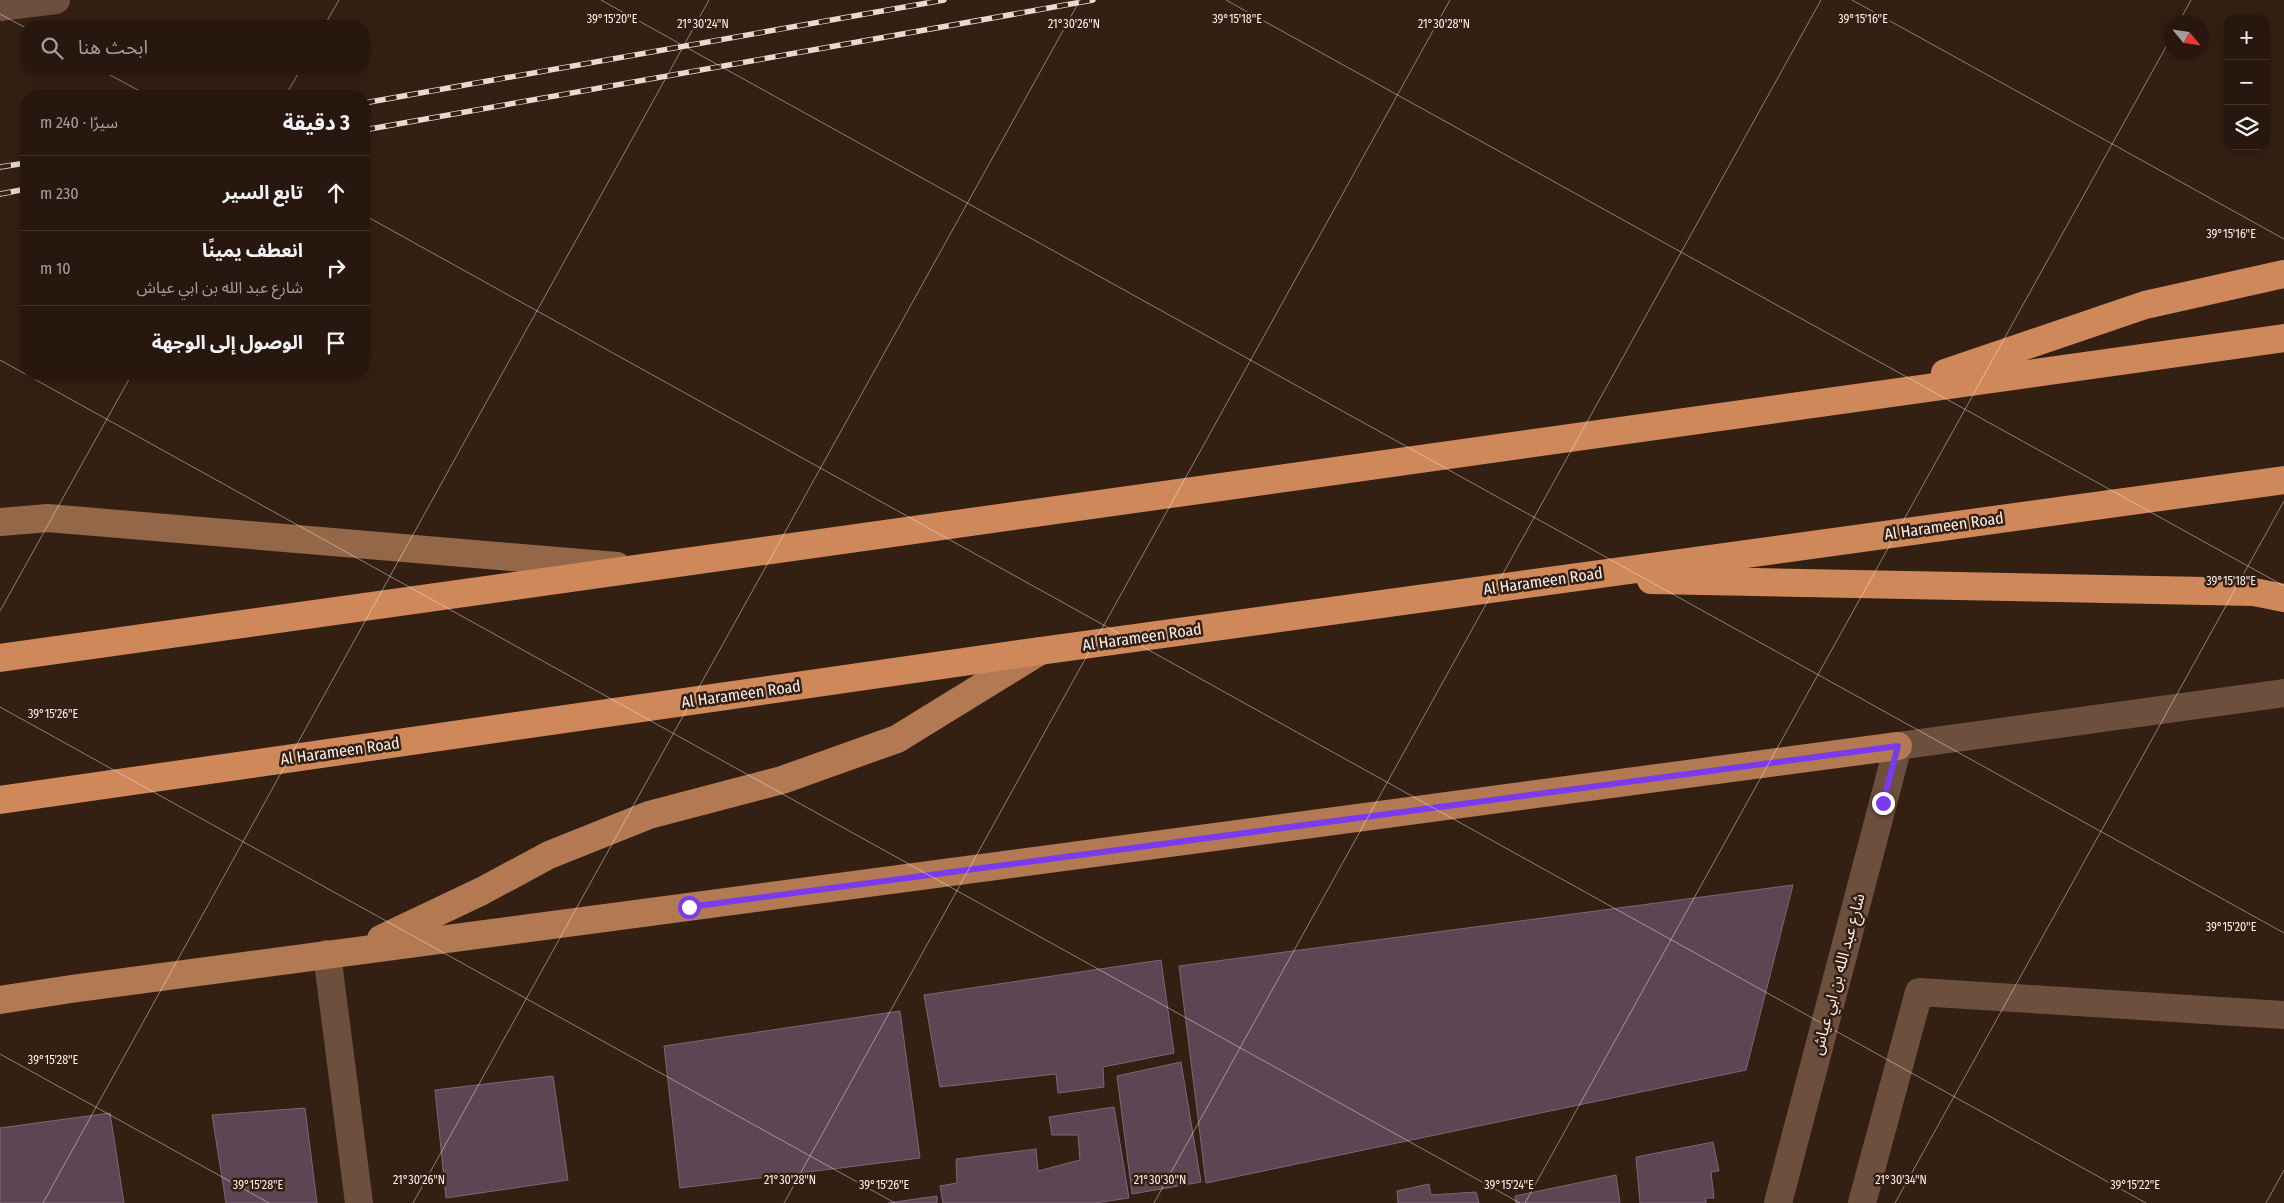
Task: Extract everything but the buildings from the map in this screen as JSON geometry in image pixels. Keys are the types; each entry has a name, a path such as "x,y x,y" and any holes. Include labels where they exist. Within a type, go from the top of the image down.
{"highway":[{"path":"1884,394 2145,305 2284,274"},
{"path":"0,658 2284,338"},
{"name":"Al Harameen Road","path":"0,800 1040,651 2284,480"},
{"path":"1564,578 2254,592 2284,598"}],"main road":[{"path":"0,522 48,518 638,568"},
{"path":"357,951 482,891 549,855 649,815 782,780 897,739 1040,651"},
{"path":"0,1000 81,987 327,954 1898,746"}],"street":[{"path":"0,7 56,0"},
{"path":"1898,746 2284,693"},
{"name":"شارع عبد الله بن ابي عياش","path":"1778,1203 1898,746"},
{"path":"327,954 359,1203"},
{"path":"1862,1203 1919,992 2284,1015"}],"railway":[{"path":"370,102 944,0"},
{"path":"370,129 1093,0"},
{"path":"0,167 20,164"},
{"path":"0,194 20,190"}],"route":[{"path":"689,907 1898,746 1883,803"}]}
